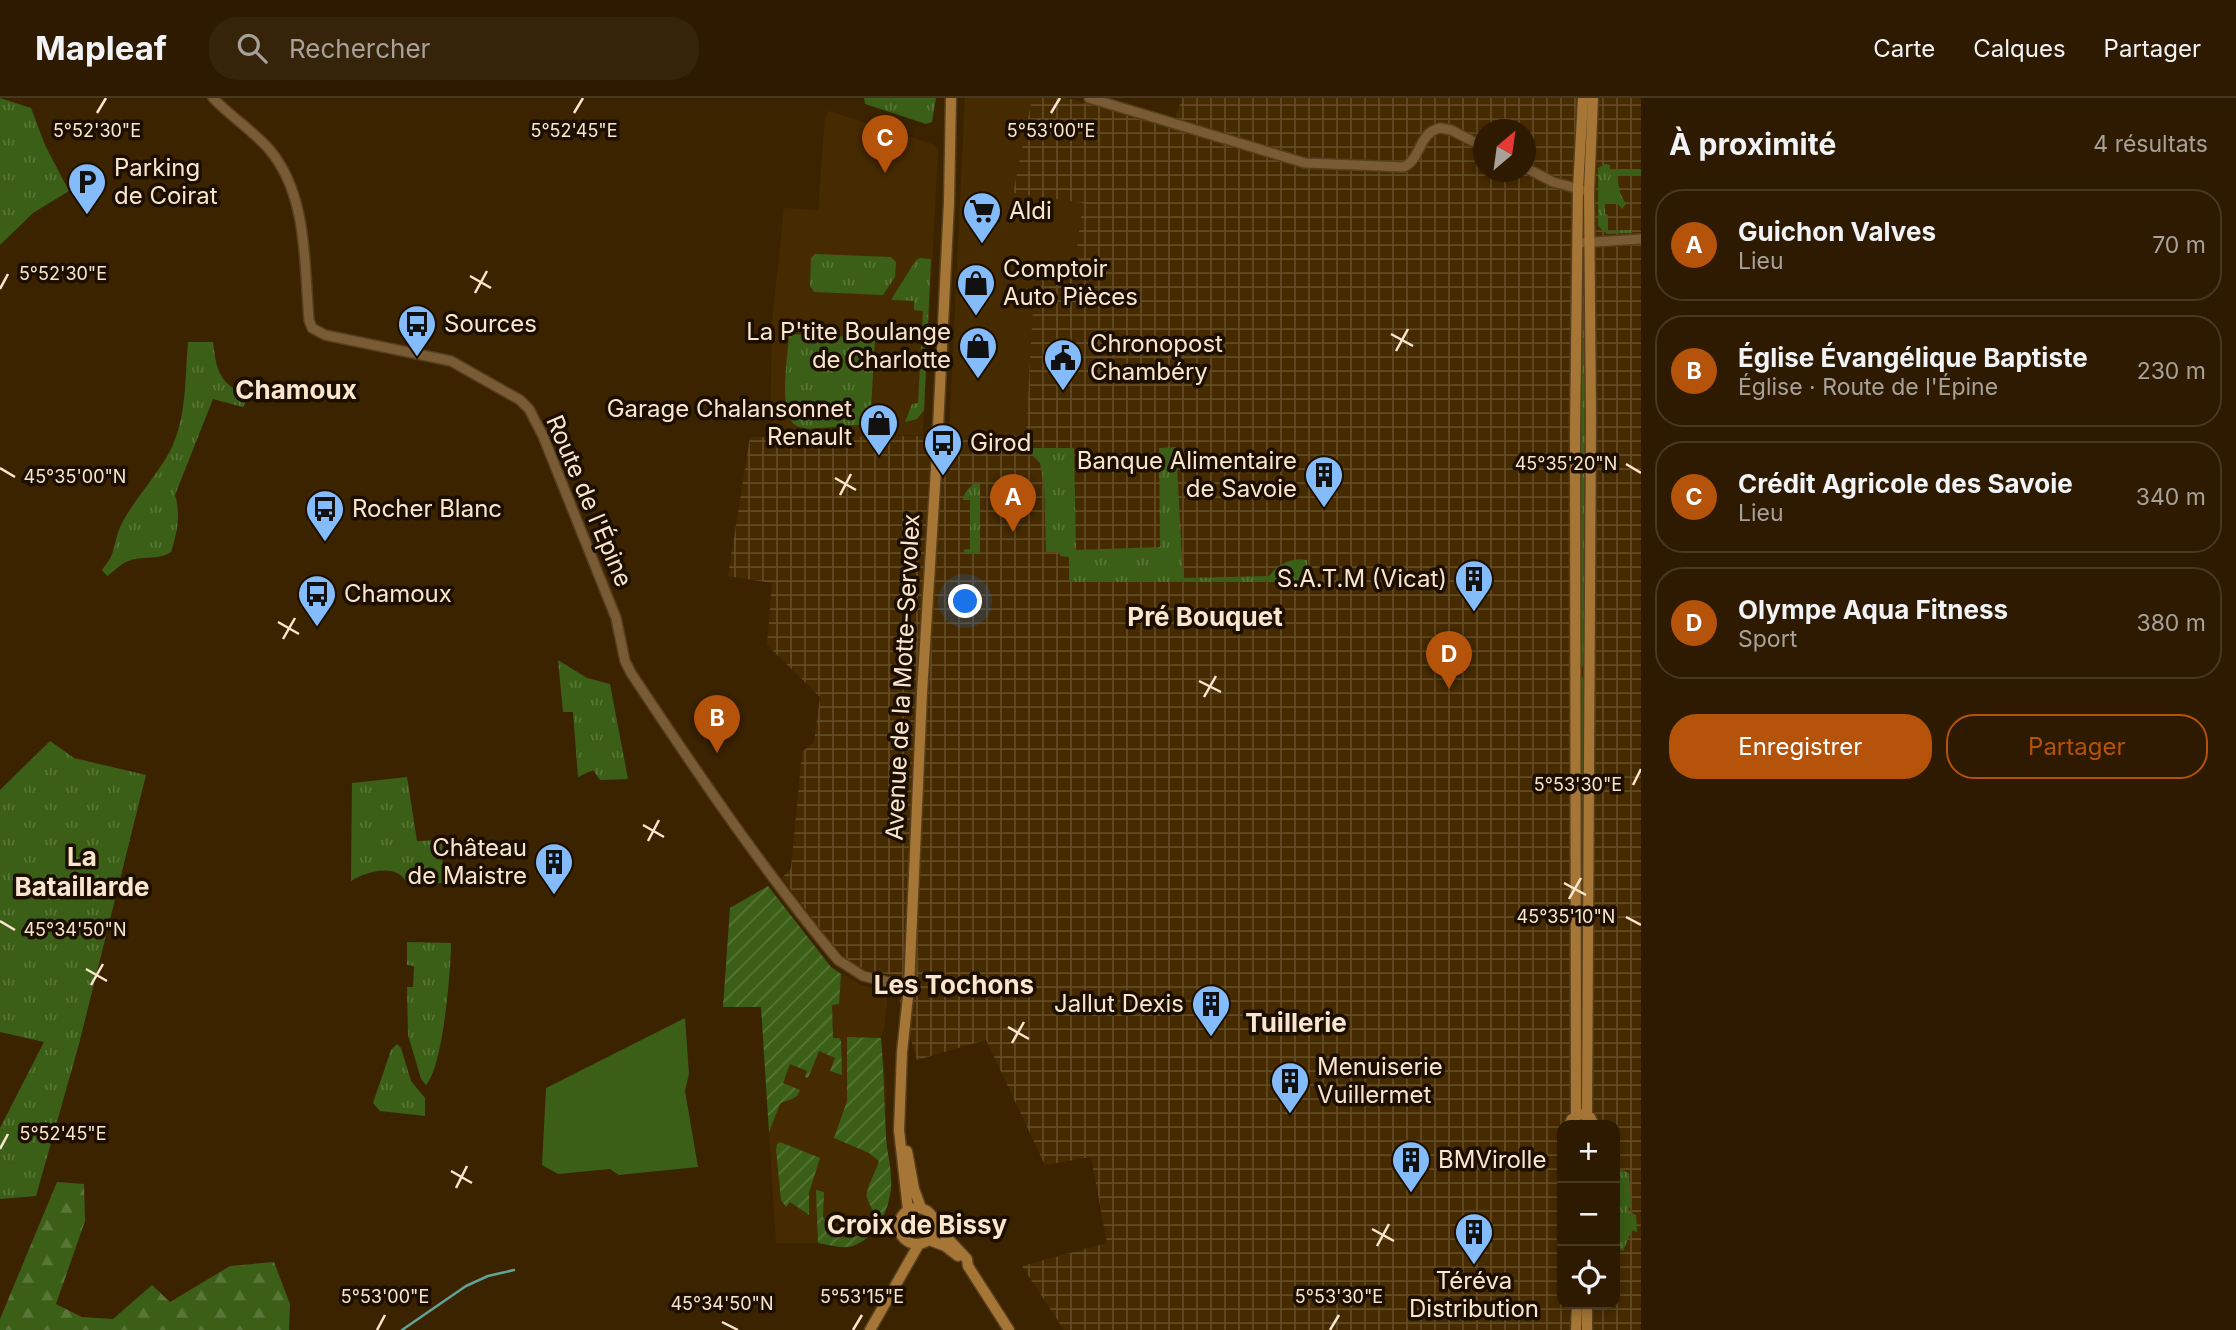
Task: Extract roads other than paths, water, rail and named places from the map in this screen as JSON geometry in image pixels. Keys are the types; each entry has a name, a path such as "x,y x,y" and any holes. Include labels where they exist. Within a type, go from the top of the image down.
{"main road":[{"name":"Avenue de la Motte-Servolex","path":"908,1210 899,1130 909,986 950,192 951,98"},
{"path":"1575,1120 1581,1115 1591,418 1584,243 1583,98"},
{"path":"1583,190 1593,98"},
{"path":"1581,1115 1575,433 1584,243"},
{"name":"Avenue de la Motte-Servolex","path":"901,1095 913,1181 921,1208"},
{"path":"1581,1115 1588,1120"},
{"path":"904,1269 904,1239 899,1225 903,1214 908,1210 921,1208 931,1214 935,1225 967,1259 968,1266"},
{"path":"870,1330 895,1290 904,1269 934,1233 935,1225"},
{"path":"904,1239 911,1243 924,1242 946,1246 968,1266 1009,1330"},
{"path":"1576,1330 1577,1309"},
{"path":"1587,1309 1587,1330"}],"street":[{"name":"Route de l'Épine","path":"213,98 259,138 282,167 302,226 309,320 312,328 325,335 451,361 524,404 543,436 612,608 625,661 718,805 838,960 863,976 909,986"},
{"path":"1089,98 1305,163 1404,167 1412,161 1426,135 1440,128 1451,130 1473,142"},
{"path":"1536,174 1583,190"},
{"path":"1584,243 1641,239"}],"waterway":[{"path":"402,1330 466,1286 488,1276 514,1270"}],"place":[{"name":"Crédit Agricole des Savoie","path":"885,173"},
{"name":"Parking de Coirat","path":"87,216"},
{"name":"Aldi","path":"982,245"},
{"name":"Comptoir Auto Pièces","path":"976,317"},
{"name":"Sources","path":"417,358"},
{"name":"La P'tite Boulange de Charlotte","path":"978,380"},
{"name":"Chronopost Chambéry","path":"1063,392"},
{"name":"Garage Chalansonnet Renault","path":"879,457"},
{"name":"Girod","path":"943,477"},
{"name":"Banque Alimentaire de Savoie","path":"1324,509"},
{"name":"Guichon Valves","path":"1013,532"},
{"name":"Rocher Blanc","path":"325,543"},
{"name":"S.A.T.M (Vicat)","path":"1474,613"},
{"name":"Chamoux","path":"317,628"},
{"name":"Olympe Aqua Fitness","path":"1449,689"},
{"name":"Église Évangélique Baptiste","path":"717,753"},
{"name":"Château de Maistre","path":"554,896"},
{"name":"Jallut Dexis","path":"1211,1038"},
{"name":"Menuiserie Vuillermet","path":"1290,1115"},
{"name":"BMVirolle","path":"1411,1194"},
{"name":"Téréva Distribution","path":"1474,1266"}],"district":[{"name":"Chamoux","path":"296,390"},
{"name":"Pré Bouquet","path":"1205,617"},
{"name":"La Bataillarde","path":"82,872"},
{"name":"Les Tochons","path":"954,985"},
{"name":"Tuillerie","path":"1296,1023"},
{"name":"Croix de Bissy","path":"917,1225"}]}
